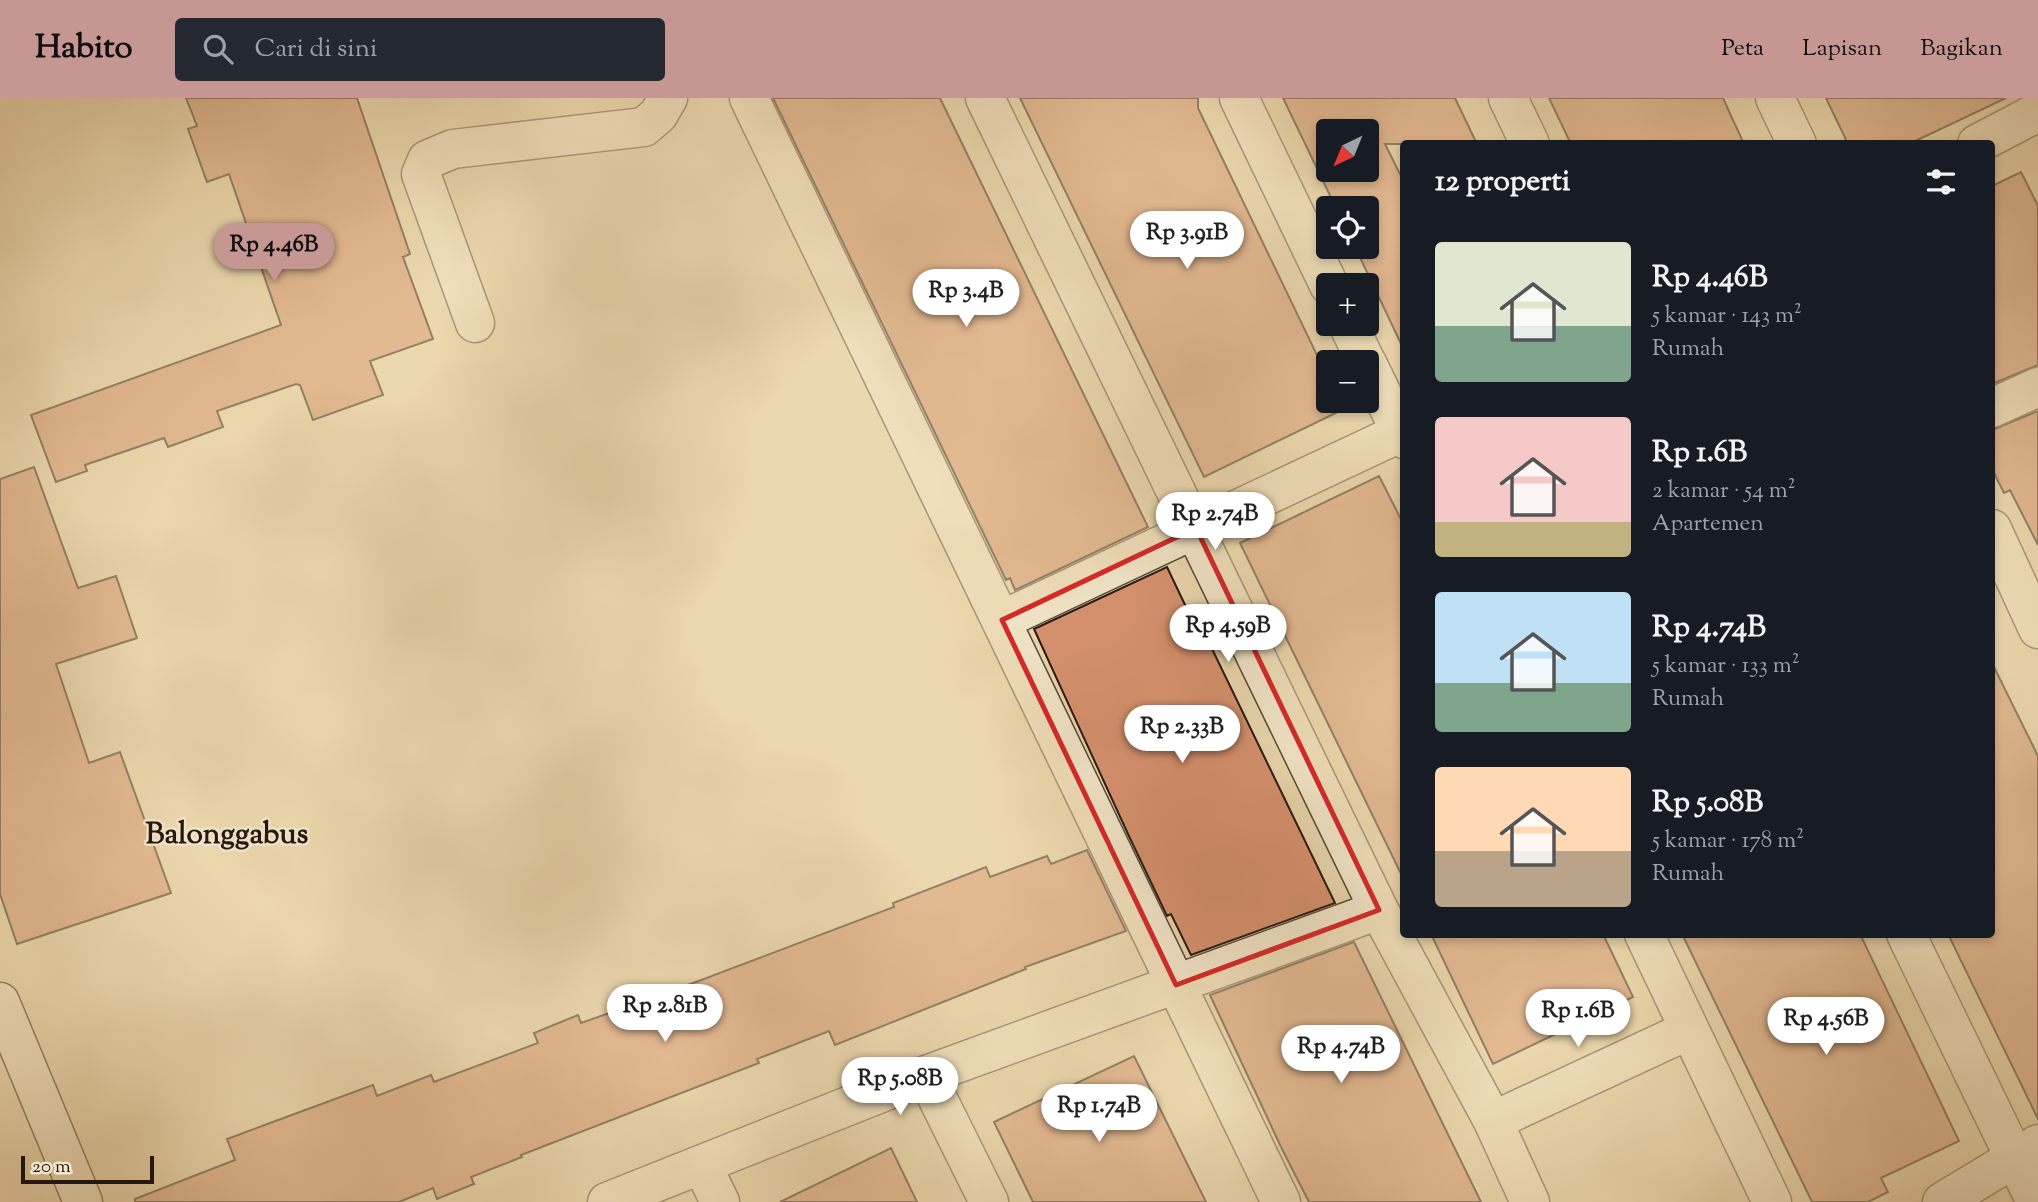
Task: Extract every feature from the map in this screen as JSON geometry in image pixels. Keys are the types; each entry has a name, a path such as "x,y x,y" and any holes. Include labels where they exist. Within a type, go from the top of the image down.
{"street":[{"path":"475,323 421,174 427,160 453,149 644,127 659,116 668,98"},
{"path":"749,98 1281,1202"},
{"path":"985,98 1196,528 1378,910 1493,1121 1530,1202"},
{"path":"1239,98 1323,273"},
{"path":"1508,98 1528,140"},
{"path":"1775,98 1795,140"},
{"path":"1985,140 2038,113"},
{"path":"1379,387 1400,430"},
{"path":"1995,407 2038,387"},
{"path":"1002,620 1400,435"},
{"path":"1995,536 2038,629"},
{"path":"607,1202 926,1074 1378,910"},
{"path":"1646,938 1772,1202"},
{"path":"1908,938 2026,1151 2035,1202"},
{"path":"0,1002 83,1202"},
{"path":"1493,1121 1689,1030"},
{"path":"926,1074 989,1202"},
{"path":"1942,1202 2026,1151"},
{"path":"702,1165 720,1202"}],"highlighted area":[{"path":"1196,528 1379,910 1176,985 1002,620"}],"building":[{"path":"186,98 357,98 410,254 403,257 433,339 370,361 383,395 313,420 300,385 296,384 217,411 223,427 168,447 164,438 85,465 87,471 56,482 31,415 281,325 229,174 207,182 188,129 197,126"},
{"path":"773,98 940,98 1148,527 1015,590 1010,578 1006,580"},
{"path":"1020,98 1198,98 1198,108 1316,353 1316,413 1336,413 1204,477"},
{"path":"1283,98 1455,98 1475,140 1400,140 1400,144 1385,144 1400,174 1400,342 1379,297 1379,273 1367,273 1361,259 1379,259 1379,196 1330,196 1323,182 1379,182 1379,119 1316,119 1316,166"},
{"path":"1549,98 1723,98 1742,140 1569,140"},
{"path":"1826,98 2006,98 1917,140 1846,140"},
{"path":"2021,172 2038,206 2038,365 1995,383 1995,185"},
{"path":"2038,411 2038,545 2010,490 2004,493 1995,475 1995,429"},
{"path":"34,467 78,588 116,576 137,638 56,664 89,763 120,752 171,893 17,944 0,894 0,479"},
{"path":"1379,476 1400,517 1400,872 1240,543"},
{"path":"1167,567 1196,628 1201,626 1335,903 1191,955 1171,914 1167,916 1034,629"},
{"path":"1995,669 2038,756 2038,1119 1950,938 1995,938"},
{"path":"1087,850 1126,931 1025,967 1026,969 835,1045 829,1031 757,1059 759,1063 521,1155 522,1157 471,1177 474,1184 437,1199 433,1188 399,1202 135,1202 135,1199 235,1160 227,1139 270,1123 373,1085 377,1096 431,1075 434,1082 538,1043 534,1033 578,1015 581,1023 680,988 894,907 893,903 986,867 990,877 1047,856 1051,864"},
{"path":"1433,938 1605,938 1633,997 1493,1064"},
{"path":"1684,938 1862,938 1959,1141 1881,1178 1888,1192 1868,1202 1812,1202"},
{"path":"1354,942 1481,1202 1309,1202 1282,1149 1210,995"},
{"path":"1134,1056 1206,1202 1033,1202 994,1122"},
{"path":"891,1148 917,1202 780,1202"}],"district":[{"name":"Balonggabus","path":"227,835"}]}
